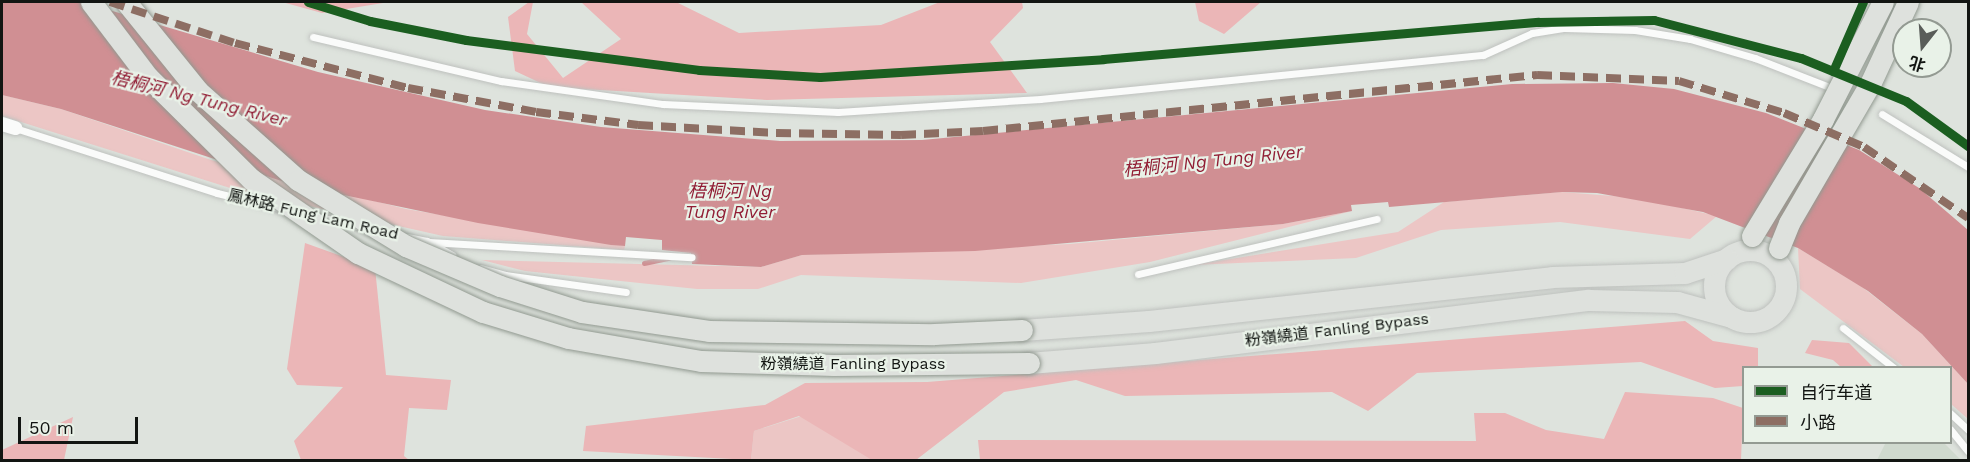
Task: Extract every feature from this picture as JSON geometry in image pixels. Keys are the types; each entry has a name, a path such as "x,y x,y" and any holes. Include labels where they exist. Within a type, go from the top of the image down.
{"main road":[{"name":"粉嶺繞道 Fanling Bypass","path":"91,2 148,77 186,119 251,179 320,230 440,295 526,327 613,348 747,364 1029,363 1155,353 1554,303 1653,300 1732,317"},
{"name":"粉嶺繞道 Fanling Bypass","path":"126,2 177,67 230,123 338,207 452,268 537,299 624,320 759,334 977,333 1149,321 1552,277 1685,273 1730,257"},
{"path":"1883,2 1823,119 1752,236 1719,268 1714,286 1722,309 1732,317 1757,321 1778,309 1786,286 1779,255 1789,223 1870,82 1908,2"},
{"path":"1730,257 1757,251 1779,255"}],"lane":[{"path":"313,37 501,81 663,104 838,112 1041,99 1483,55 1532,33 1565,28 1635,30 1690,39 1755,58 1827,86"},
{"path":"1882,114 1968,168"},
{"name":"鳳林路 Fung Lam Road","path":"8,126 217,193 427,241 469,264 505,275 626,292"},
{"path":"1138,274 1377,219"},
{"path":"427,241 692,257"},
{"path":"1843,328 1891,366"},
{"path":"1952,415 1968,430"},
{"path":"1952,431 1968,451"}],"shaded area":[{"path":"282,2 389,2 322,13"},
{"path":"529,2 533,2 527,34 563,78 621,39 581,2 676,2 739,33 881,25 940,2 1022,2 1023,8 990,42 1027,93 767,100 549,87 515,71 508,17"},
{"path":"1195,2 1261,2 1224,34 1199,21"},
{"path":"2,95 61,109 211,160 406,209 625,246 624,250 443,236 230,188 2,116"},
{"path":"1561,192 1639,198 1717,216 1690,239 1560,222 1441,230 1356,258 1193,265 1398,232 1444,202"},
{"path":"1352,211 1150,262 1021,283 801,275 758,289 697,289 525,271 482,260 761,267 802,255 1070,244 1283,224"},
{"path":"305,243 375,268 386,375 451,380 447,410 409,408 404,456 409,460 301,460 294,441 343,387 297,385 287,369"},
{"path":"1798,248 1862,287 1922,334 1951,366 1903,366 1800,289"},
{"path":"1685,321 1713,341 1758,348 1758,366 1742,366 1742,386 1715,388 1641,362 1417,373 1368,411 1332,392 1125,396 1076,380 1004,392 916,460 872,460 799,416 754,431 751,460 583,451 586,426 765,405 805,383 927,382"},
{"path":"1812,340 1849,343 1872,366 1840,366 1833,360 1805,353"},
{"path":"1952,367 1968,384 1968,419 1952,405"},
{"path":"1625,392 1713,398 1742,408 1741,460 980,460 978,440 1476,441 1474,413 1505,413 1546,430 1604,439"},
{"path":"808,414 916,460 751,460 754,431"},
{"path":"73,417 64,460 2,460 2,450"},
{"path":"1885,444 1945,444 1961,460 1877,460"}],"water":[{"name":"梧桐河 Ng Tung River","path":"2,2 82,2 318,72 485,110 601,127 780,141 922,140 1512,84 1613,83 1674,89 1766,113 1859,150 1919,188 1968,230 1968,384 1922,334 1868,291 1798,248 1703,212 1597,193 1562,192 1389,207 1388,202 1351,205 1352,211 1283,224 975,251 802,255 761,267 692,264 691,253 662,250 662,240 626,237 625,246 611,245 478,223 291,184 61,109 2,95"}],"waterway":[{"path":"644,263 668,258"}],"marked path":[{"path":"110,2 235,43 408,88 536,112 638,125 776,133 901,135 983,131 1537,75 1679,81 1784,113 1864,147 1968,218"}],"cycle path":[{"path":"308,2 370,21 466,40 699,70 820,77 1103,59 1538,22 1654,20 1801,58 1906,101 1968,146"},
{"path":"1833,71 1863,2"}]}
